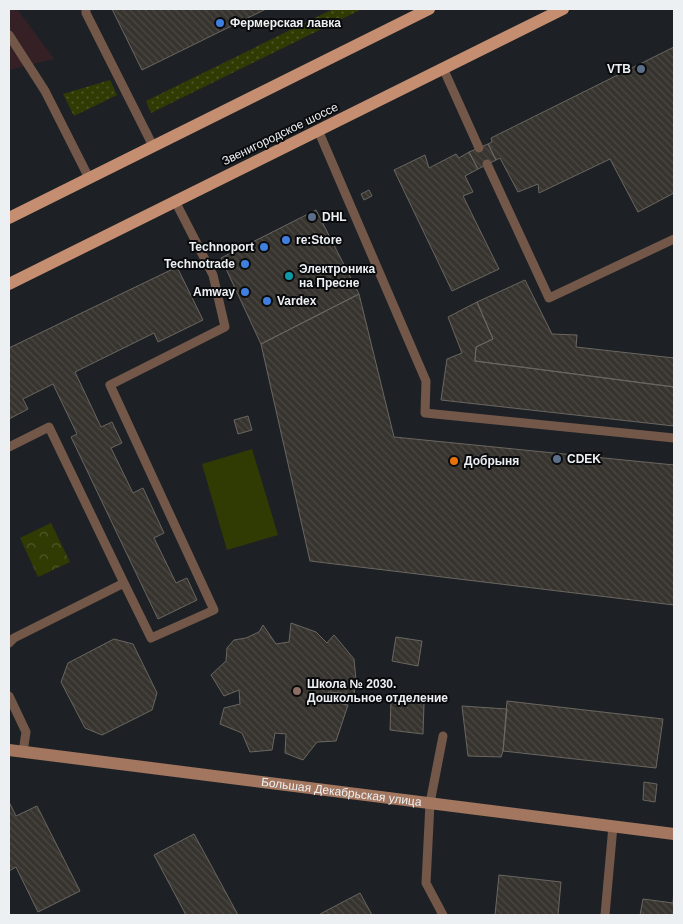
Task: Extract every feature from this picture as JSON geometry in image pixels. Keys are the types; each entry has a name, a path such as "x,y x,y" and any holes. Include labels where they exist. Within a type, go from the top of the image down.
{"main road":[{"path":"9,218 429,9"},
{"name":"Звенигородское шоссе","path":"9,284 563,9"}],"street":[{"name":"Большая Декабрьская улица","path":"9,750 674,834"}],"lane":[{"path":"86,9 86,13 153,146"},
{"path":"9,35 45,91 89,178"},
{"path":"443,68 479,148"},
{"path":"318,130 426,381 425,412 674,438"},
{"path":"487,164 549,298 674,239"},
{"path":"9,447 49,427 150,638 214,610 110,384 225,327 212,276 175,202"},
{"path":"9,643 14,638 124,583"},
{"path":"9,696 26,732 24,752"},
{"path":"443,736 430,803 426,883 443,915"},
{"path":"605,915 613,826"}],"shaded area":[{"path":"9,9 17,9 54,59 9,70"}],"green space":[{"path":"333,9 362,9 151,113 146,101"},
{"path":"110,80 117,95 74,116 63,94"},
{"path":"252,449 278,535 227,550 202,464"},
{"path":"51,523 70,562 38,577 20,538"}],"building":[{"path":"112,9 266,9 142,70"},
{"path":"674,47 674,193 638,212 610,159 539,193 538,184 518,192 500,158 496,160 488,144 492,142 491,138"},
{"path":"488,144 496,160 478,169 469,152"},
{"path":"469,152 478,169 465,176 473,192 463,196 499,269 452,291 394,170 425,155 429,168 456,154 459,158"},
{"path":"369,190 372,196 364,200 361,194"},
{"name":"Электроника на Пресне","path":"316,210 359,294 261,344 221,258"},
{"path":"177,267 203,320 158,342 154,333 75,372 101,427 112,422 122,443 111,448 133,493 143,488 164,533 154,538 176,583 187,578 197,600 158,619 71,437 77,434 53,384 23,399 28,409 9,419 9,348"},
{"path":"525,280 552,334 577,335 576,347 674,358 674,387 475,361 476,347 493,339 477,302"},
{"path":"359,294 394,437 674,465 674,605 310,561 261,344"},
{"path":"477,302 493,339 476,347 475,361 674,387 674,426 441,400 447,359 462,353 448,317"},
{"path":"248,416 252,430 238,434 234,420"},
{"name":"Школа № 2030. Дошкольное отделение","path":"291,623 316,632 327,643 334,635 354,659 356,680 354,694 328,692 329,701 348,705 336,741 317,742 303,760 285,753 286,734 275,733 272,750 250,752 242,733 220,724 224,708 240,704 239,690 224,696 211,675 226,661 227,648 234,640 246,638 259,632 263,625 276,644 289,642"},
{"path":"396,637 422,641 418,666 392,661"},
{"path":"114,639 133,644 157,693 152,710 102,735 85,728 61,682 68,663"},
{"path":"391,701 424,703 423,734 390,730"},
{"path":"507,701 663,719 656,768 503,751"},
{"path":"462,706 507,709 501,757 468,756"},
{"path":"644,782 657,784 655,802 643,800"},
{"path":"9,802 16,816 37,806 80,891 38,912 16,867 9,871"},
{"path":"194,834 238,915 186,915 154,855"},
{"path":"499,875 561,882 558,915 495,915"},
{"path":"674,890 674,915 640,915 643,899 673,903"},
{"path":"360,893 372,915 319,915 322,913"}],"place":[{"name":"Фермерская лавка","path":"220,23"},
{"name":"VTB","path":"641,69"},
{"name":"DHL","path":"312,217"},
{"name":"re:Store","path":"286,240"},
{"name":"Technoport","path":"264,247"},
{"name":"Technotrade","path":"245,264"},
{"name":"Электроника на Пресне","path":"289,276"},
{"name":"Amway","path":"245,292"},
{"name":"Vardex","path":"267,301"},
{"name":"CDEK","path":"557,459"},
{"name":"Добрыня","path":"454,461"},
{"name":"Школа № 2030. Дошкольное отделение","path":"297,691"}]}
